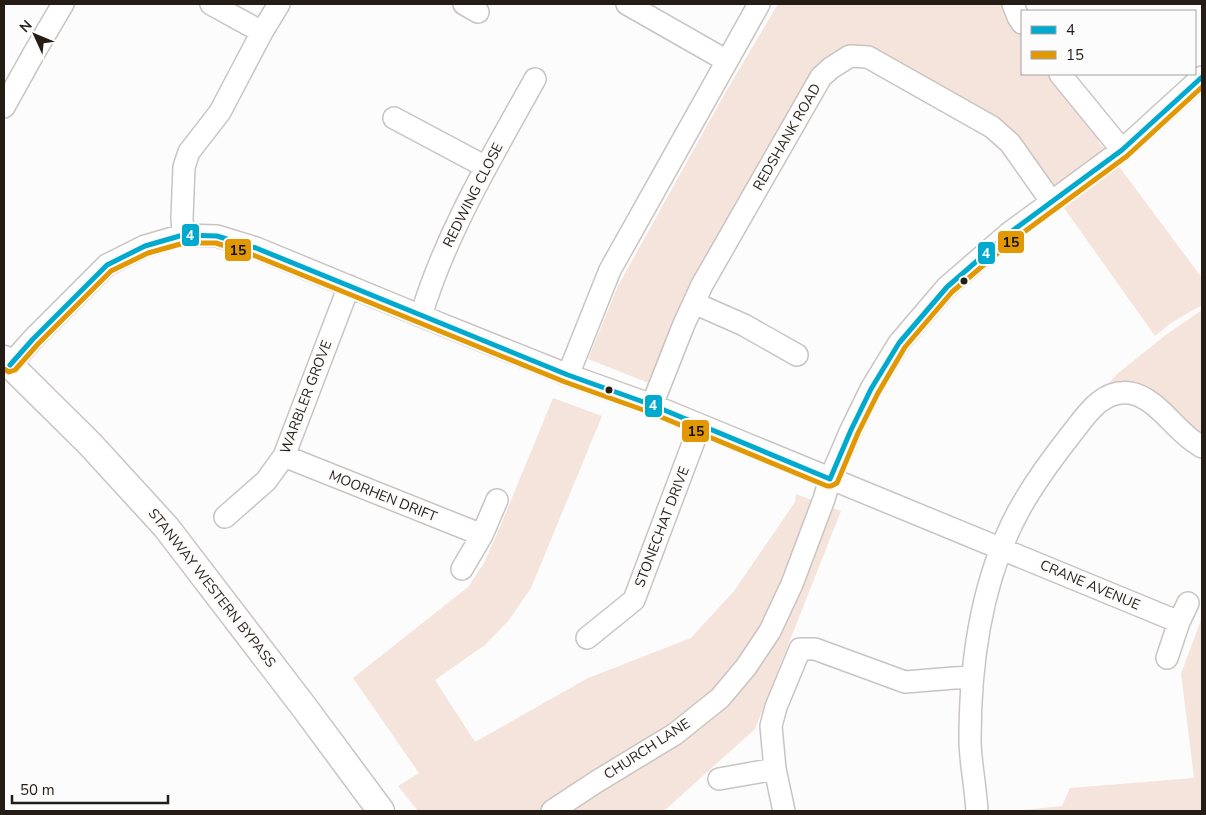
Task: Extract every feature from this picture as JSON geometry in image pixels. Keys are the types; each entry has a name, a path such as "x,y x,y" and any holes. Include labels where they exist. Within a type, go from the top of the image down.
{"street":[{"path":"4,107 63,4"},
{"path":"211,4 262,32"},
{"path":"182,235 184,166 189,152 220,112 279,4"},
{"path":"627,4 727,60"},
{"path":"568,374 610,270 759,4"},
{"path":"1013,4 1021,22"},
{"name":"REDSHANK ROAD","path":"652,406 684,324 707,277 822,77 831,68 850,56 868,57 992,127 1010,143 1051,201"},
{"path":"1061,75 1122,150"},
{"name":"CHURCH LANE","path":"552,811 675,734 720,698 746,667 770,631 792,584 830,479 851,430 867,397 899,342 947,288 1008,234 1122,150 1202,77"},
{"name":"REDWING CLOSE","path":"421,316 426,297 443,253 486,167 535,78"},
{"path":"394,118 486,167"},
{"name":"CRANE AVENUE","path":"7,362 33,339 107,264 145,246 182,235 217,236 256,248 421,316 700,425 1179,622"},
{"name":"WARBLER GROVE","path":"225,517 266,481 284,456 349,286"},
{"path":"694,304 744,325 797,355"},
{"name":"STANWAY WESTERN BYPASS","path":"7,362 90,444 166,526 381,811"},
{"path":"977,811 970,741 972,678 975,656 988,585 1001,548 1018,511 1051,459 1093,406 1112,394 1130,393 1143,397 1202,447"},
{"name":"STONECHAT DRIVE","path":"587,638 634,600 700,425"},
{"name":"MOORHEN DRIFT","path":"284,456 482,535"},
{"path":"462,569 482,535 497,500"},
{"path":"1168,658 1179,622 1188,603"},
{"path":"784,811 775,769 771,726 776,707 800,649 815,649 905,682 972,678"},
{"path":"719,779 775,769"}],"shaded area":[{"path":"778,4 1003,4 1021,34 1021,75 1053,75 1103,127 1098,142 1112,157 1202,278 1202,305 1171,323 1155,336 1010,132 847,49 829,56 824,61 651,384 588,359 618,286 724,95"},
{"path":"1202,310 1202,433 1126,382 1108,384 1117,374 1167,334"},
{"path":"553,398 602,416 531,588 509,620 485,645 435,680 475,742 588,678 691,638 734,591 795,502 796,494 841,511 755,729 664,811 418,811 398,786 419,773 353,678 468,587 484,563"},
{"path":"1202,617 1202,811 1013,811 1062,806 1070,788 1194,778 1181,674"}],"transit line":[{"name":"4","path":"830,479 871,389 899,343 947,287 1008,234 1122,150 1202,77"},
{"name":"15","path":"4,369 9,372 15,370 38,344 111,271 148,253 184,243 216,243 253,255 565,382 649,412 827,486 831,486 837,483 858,433 878,393 905,347 952,292 1013,240 1127,156 1202,87"},
{"name":"4","path":"10,365 33,339 107,265 145,246 183,235 217,236 256,248 568,375 652,405 830,479"}]}
